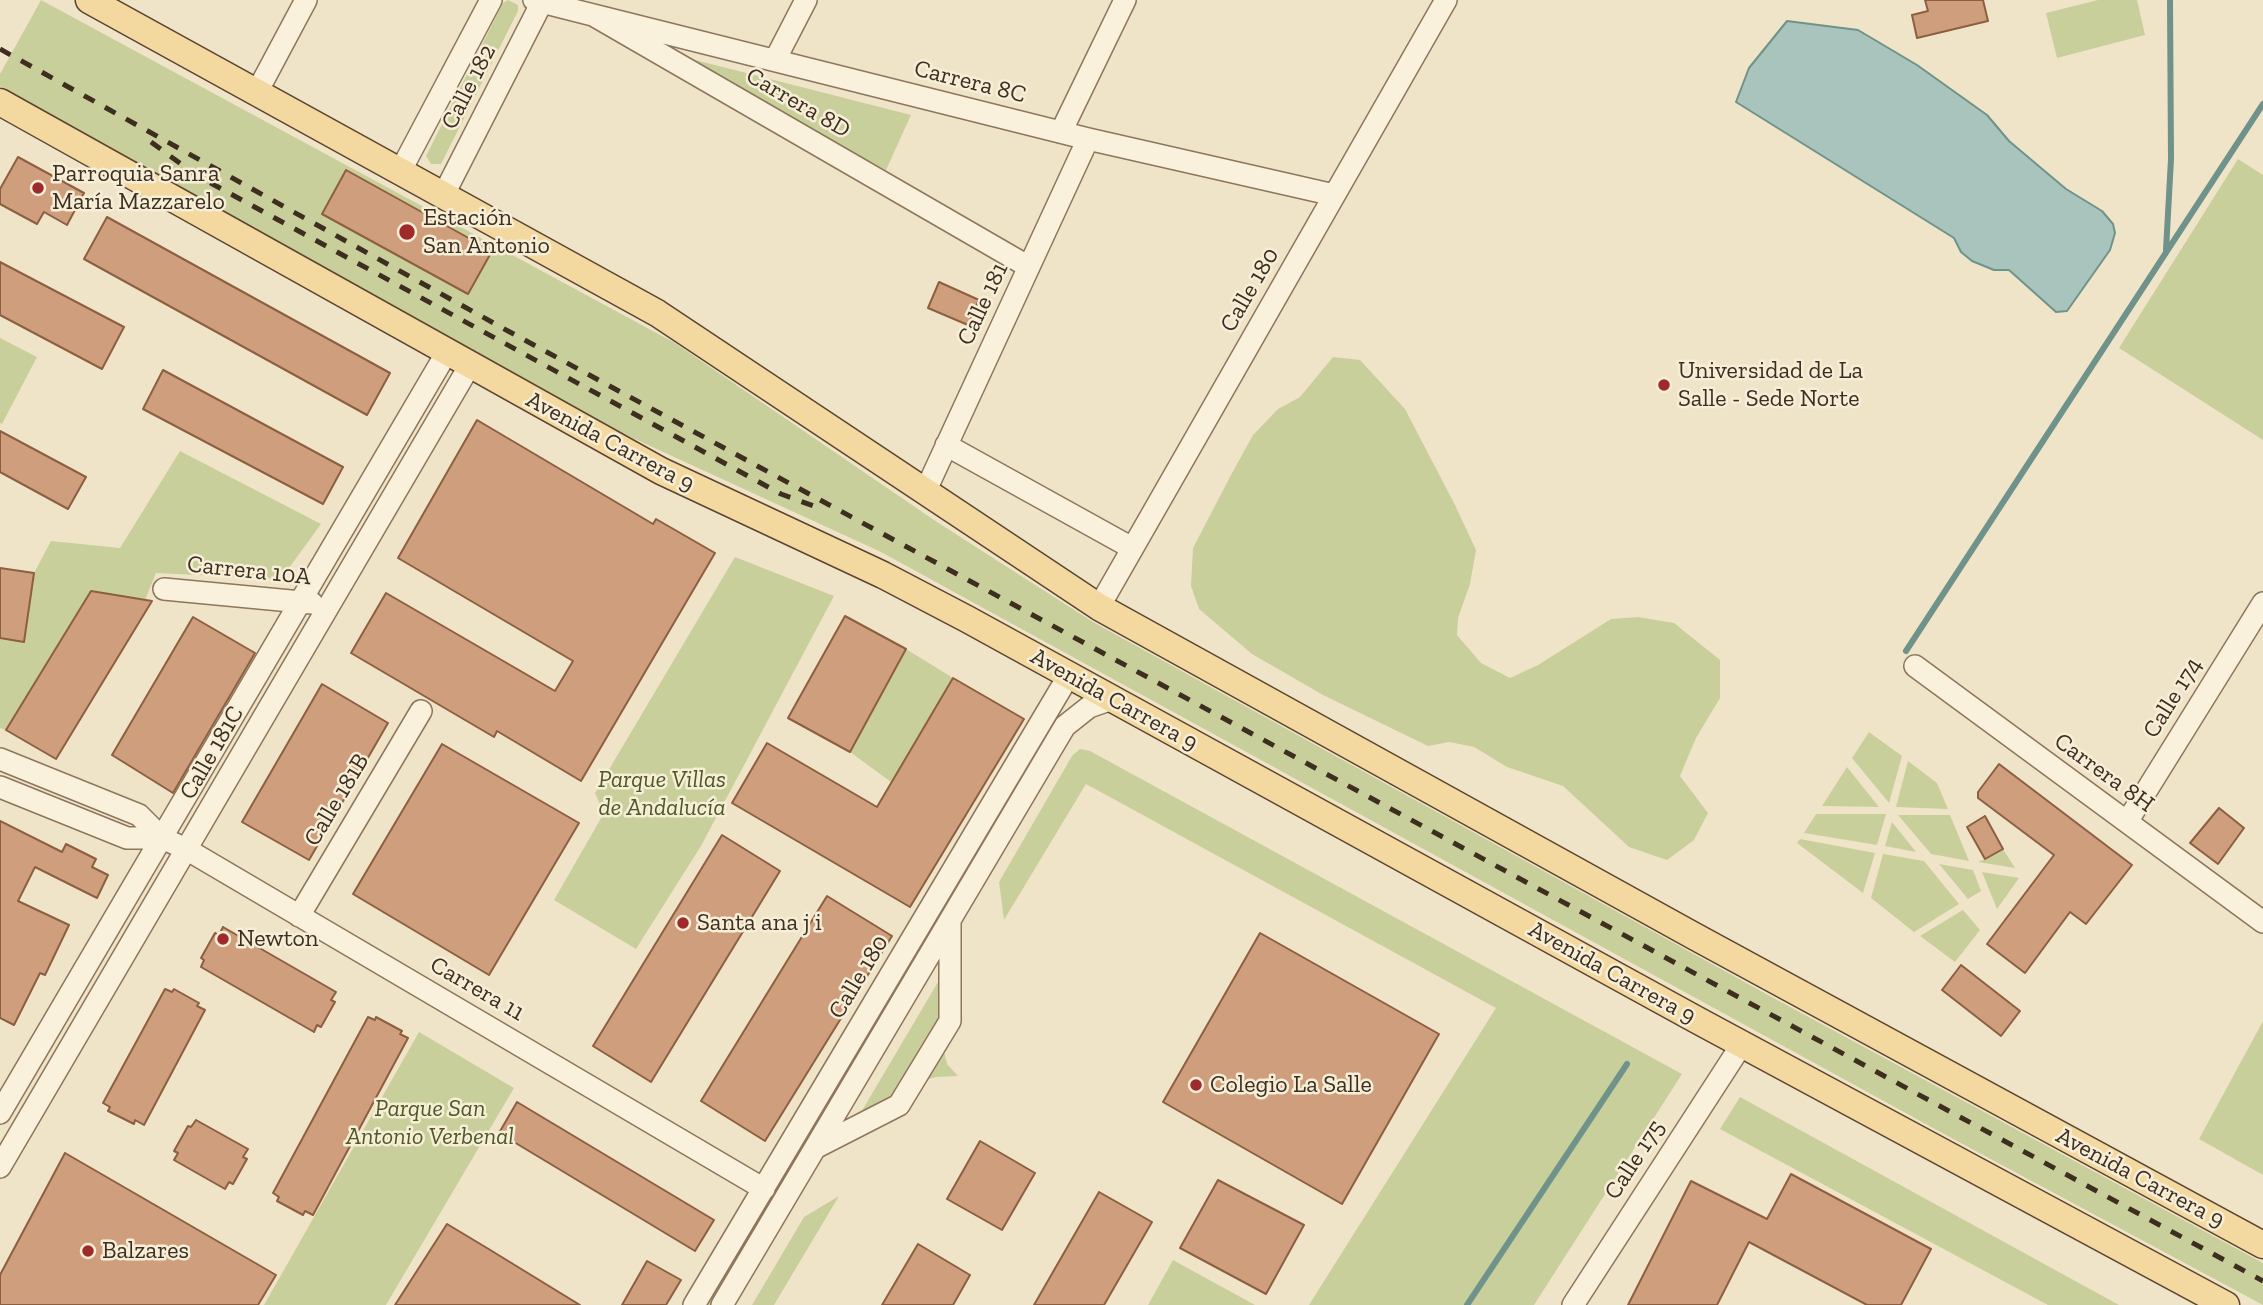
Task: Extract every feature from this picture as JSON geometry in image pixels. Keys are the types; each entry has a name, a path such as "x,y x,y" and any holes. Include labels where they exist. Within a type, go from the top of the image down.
{"main road":[{"name":"Avenida Carrera 9","path":"89,0 401,170 699,338 1098,607 1704,942 2263,1245"},
{"name":"Avenida Carrera 9","path":"0,102 661,471 883,575 2226,1305"}],"street":[{"path":"257,92 306,0"},
{"name":"Calle 182","path":"401,170 491,0"},
{"path":"775,60 806,0"},
{"path":"1061,132 1125,0"},
{"name":"Calle 180","path":"1098,607 1446,0"},
{"name":"Calle 182","path":"444,194 538,2"},
{"name":"Carrera 8D","path":"538,2 593,15 1029,267"},
{"name":"Carrera 8C","path":"593,15 1088,139 1334,195"},
{"name":"Calle 181","path":"925,492 1088,139"},
{"name":"Calle 181C","path":"0,1114 300,602 458,359"},
{"name":"Calle 181C","path":"0,1167 329,605 458,359"},
{"path":"946,445 1132,548"},
{"name":"Carrera 10A","path":"164,589 329,605"},
{"name":"Calle 174","path":"2127,822 2263,603"},
{"name":"Carrera 8H","path":"1915,666 2263,922"},
{"name":"Calle 180","path":"694,1305 1069,675"},
{"name":"Calle 180","path":"722,1305 1065,726 1089,707 1112,699"},
{"name":"Calle 181B","path":"299,916 421,711"},
{"name":"Carrera 11","path":"0,759 139,815 162,838 186,849 764,1189"},
{"name":"Carrera 11","path":"0,787 127,838 162,838"},
{"path":"815,1148 899,1105 950,1021 950,921"},
{"name":"Calle 175","path":"1573,1305 1742,1044"}],"green space":[{"path":"41,0 675,343 937,522 1093,622 1768,995 2263,1263 2263,1305 1944,1134 881,552 624,434 0,86 0,74"},
{"path":"508,0 518,5 518,11 441,164 431,164 426,156 503,3"},
{"path":"2098,0 2137,0 2145,35 2057,58 2046,13"},
{"path":"668,53 911,115 886,170"},
{"path":"2238,159 2263,175 2263,440 2119,348"},
{"path":"0,338 37,357 2,424 0,423"},
{"path":"1333,357 1360,360 1405,409 1455,505 1476,550 1470,584 1458,618 1457,635 1481,663 1510,678 1538,665 1611,619 1638,617 1674,623 1720,660 1720,698 1696,738 1680,776 1708,813 1694,840 1667,860 1629,847 1563,786 1507,767 1474,747 1449,742 1428,746 1323,695 1252,654 1199,609 1191,586 1193,548 1231,475 1253,435 1278,409 1300,397"},
{"path":"180,451 321,524 281,579 156,573 145,600 91,591 6,730 0,728 0,638 24,641 34,573 51,541 120,548"},
{"name":"Parque Villas de Andalucía","path":"735,557 834,596 701,846 636,949 554,900 604,813 595,793"},
{"path":"906,649 953,678 891,782 850,752"},
{"path":"1047,725 1055,729 713,1305 703,1305"},
{"path":"1869,732 1902,756 1889,803 1852,758"},
{"path":"1080,749 1090,751 1682,1074 1534,1305 1309,1305 1496,1008 1086,784 1004,920 999,882 1072,756"},
{"path":"1908,761 1937,783 1948,809 1896,807"},
{"path":"1847,767 1879,807 1822,806"},
{"path":"1816,814 1886,814 1877,845 1804,833"},
{"path":"1898,815 1950,815 1969,861 1931,854"},
{"path":"1892,822 1916,852 1885,846"},
{"path":"1800,839 1875,853 1863,893 1797,843"},
{"path":"2003,849 2015,868 1978,862 1985,859"},
{"path":"1883,854 1924,861 1959,904 1914,932 1871,898"},
{"path":"1939,864 1973,870 1981,891 1968,899"},
{"path":"1982,872 2019,878 1997,909"},
{"path":"1963,910 1980,930 1955,962 1920,936"},
{"path":"938,982 941,1018 891,1100 860,1114"},
{"path":"2263,1021 2263,1175 2199,1139"},
{"name":"Parque San Antonio Verbenal","path":"419,1032 514,1088 386,1305 264,1305"},
{"path":"943,1047 947,1064 958,1076 936,1077 923,1081"},
{"path":"1740,1097 2119,1305 2048,1305 1720,1129"},
{"path":"839,1196 774,1305 752,1305 804,1217"},
{"path":"1173,1260 1255,1305 1148,1305"}],"water":[{"path":"1787,21 1858,30 1917,65 1987,115 2009,141 2066,189 2102,211 2113,224 2115,233 2110,250 2067,311 2056,312 2009,270 1994,270 1972,261 1961,252 1954,238 1736,102 1749,68"}],"building":[{"path":"1925,0 1983,0 1988,21 1917,38 1912,15 1928,11"},
{"name":"Parroquia Sanra María Mazzarelo","path":"18,157 84,193 67,225 44,212 37,224 0,204 0,189"},
{"name":"Estación San Antonio","path":"346,170 492,251 468,294 322,214"},
{"path":"107,217 390,373 367,415 84,259"},
{"path":"0,262 124,327 102,369 0,315"},
{"path":"939,282 979,300 968,325 928,308"},
{"path":"163,370 343,467 323,504 143,409"},
{"path":"477,420 653,524 656,519 715,553 581,781 497,731 494,737 351,653 386,593 555,691 573,661 398,558"},
{"path":"0,431 86,477 68,509 0,472"},
{"path":"0,568 34,573 24,642 0,638"},
{"path":"91,591 152,601 56,759 6,730"},
{"path":"845,616 906,649 850,752 788,718"},
{"path":"193,617 255,653 173,793 112,755"},
{"path":"953,678 1024,719 910,907 732,803 767,743 877,807"},
{"path":"322,684 388,723 309,860 242,822"},
{"path":"442,744 579,823 489,975 353,894"},
{"path":"1999,764 2132,865 2086,924 2070,912 2025,973 1987,944 2054,855 1978,798 1978,792"},
{"path":"2219,808 2244,828 2218,864 2190,843"},
{"path":"1985,816 2003,849 1985,859 1967,827"},
{"path":"0,821 62,852 66,844 96,859 92,867 108,875 97,898 35,867 18,901 69,925 45,975 40,973 14,1025 0,1018"},
{"path":"722,835 780,871 651,1082 593,1046"},
{"path":"827,896 892,936 765,1141 701,1101"},
{"path":"223,927 336,992 331,1000 335,1002 321,1027 317,1025 314,1032 201,967 204,960 201,958 215,933 219,935"},
{"path":"1260,933 1439,1034 1342,1204 1163,1102"},
{"path":"1961,965 2020,1011 2001,1036 1942,990"},
{"path":"165,989 172,992 174,989 199,1003 197,1006 205,1010 144,1125 135,1120 134,1124 108,1111 110,1107 103,1103"},
{"path":"368,1017 375,1020 376,1017 402,1031 400,1034 408,1038 313,1215 305,1211 303,1215 277,1201 279,1197 273,1193"},
{"path":"517,1102 714,1220 695,1251 499,1133"},
{"path":"196,1120 248,1149 243,1157 247,1159 233,1184 229,1182 225,1189 174,1160 178,1153 174,1151 188,1126 191,1127"},
{"path":"980,1141 1035,1173 1002,1230 947,1199"},
{"path":"65,1153 276,1275 258,1305 0,1305 0,1275"},
{"path":"1791,1174 1931,1249 1901,1305 1867,1305 1749,1242 1717,1305 1628,1305 1691,1181 1767,1219"},
{"path":"1218,1180 1304,1225 1266,1294 1180,1248"},
{"path":"1099,1192 1152,1222 1104,1305 1034,1305"},
{"path":"447,1224 487,1248 580,1305 395,1305"},
{"path":"918,1244 970,1275 953,1305 882,1305"},
{"path":"647,1261 681,1280 666,1305 622,1305"}],"waterway":[{"path":"2166,250 2171,159 2170,0"},
{"path":"1906,651 2263,104"},
{"path":"1467,1305 1627,1064"}],"railway":[{"path":"0,49 508,331 2263,1281"},
{"path":"151,142 196,175 781,494 819,508"}],"place":[{"name":"Parroquia Sanra María Mazzarelo","path":"38,188"},
{"name":"Estación San Antonio","path":"407,232"},
{"name":"Universidad de La Salle - Sede Norte","path":"1664,385"},
{"name":"Santa ana j i","path":"683,923"},
{"name":"Newton","path":"223,939"},
{"name":"Colegio La Salle","path":"1196,1085"},
{"name":"Balzares","path":"88,1251"}]}
